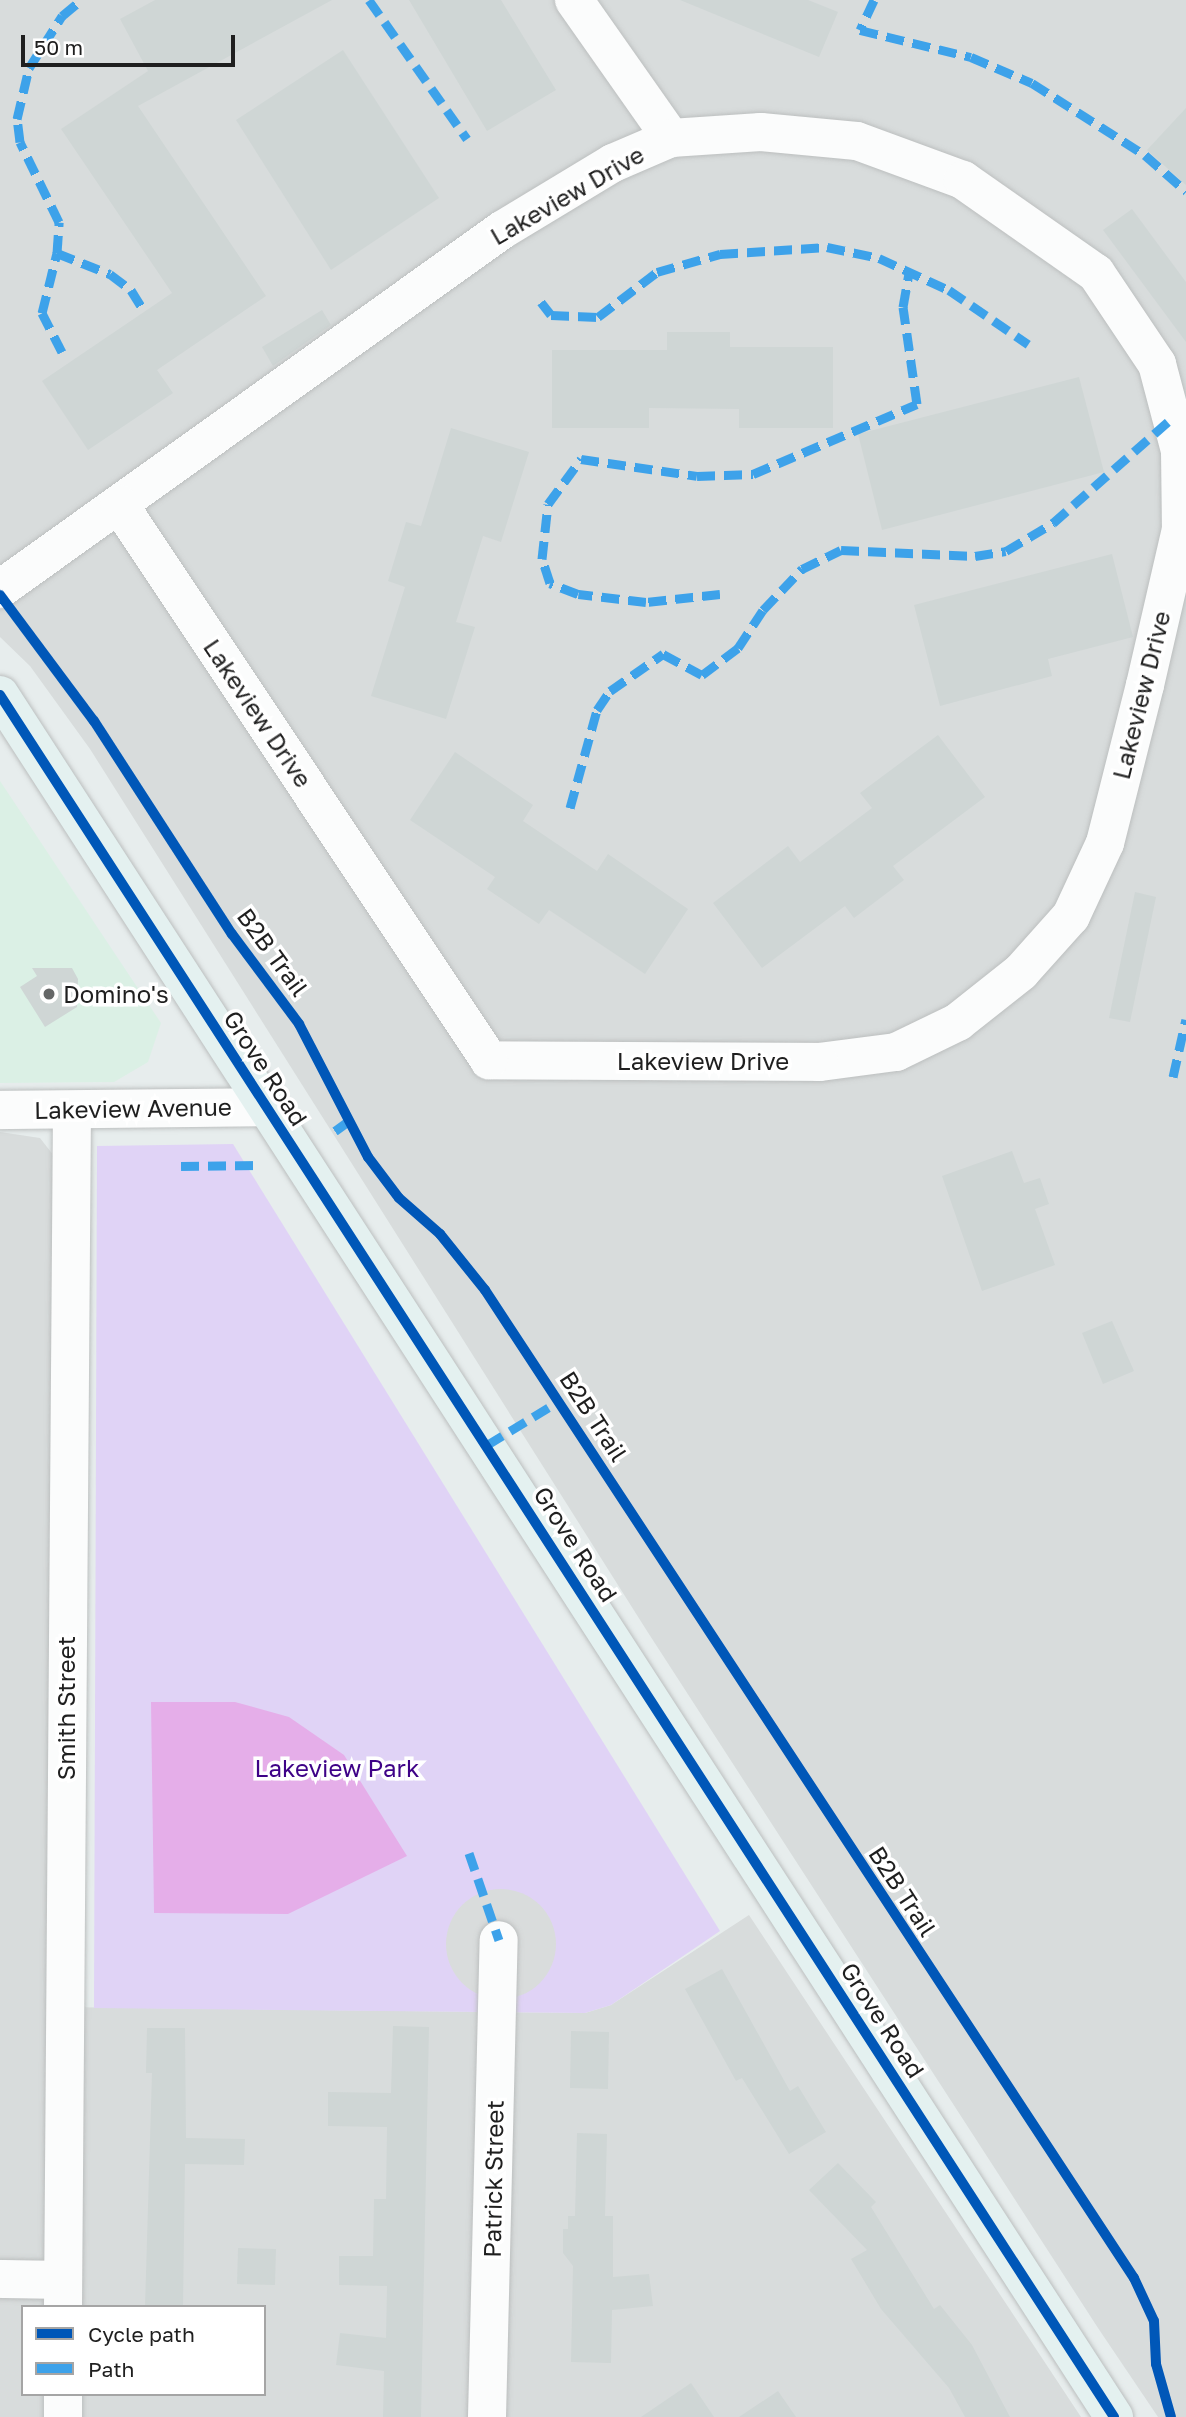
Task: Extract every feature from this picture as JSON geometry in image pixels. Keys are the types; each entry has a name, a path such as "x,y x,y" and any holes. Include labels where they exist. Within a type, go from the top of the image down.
{"main road":[{"name":"Grove Road","path":"0,695 1114,2417"}],"street":[{"path":"574,0 671,138"},
{"name":"Lakeview Drive","path":"761,132 857,141 963,180 1096,274 1157,364 1180,450 1181,530 1105,843 1070,916 1021,972 958,1022 896,1052 819,1062 489,1060 119,504 502,230 613,163 671,138 761,132"},
{"path":"0,589 119,504"},
{"name":"Lakeview Avenue","path":"0,1110 265,1107"},
{"name":"Smith Street","path":"63,2293 72,1110"},
{"name":"Patrick Street","path":"497,2413 499,1940"},
{"path":"0,2279 63,2293"},
{"path":"63,2396 63,2417"}],"shaded area":[{"path":"0,0 1186,0 1186,2417 1158,2417 1098,2328 647,1631 90,749 30,666 0,637"},
{"path":"0,781 161,1023 148,1062 114,1082 0,1083"},
{"path":"0,1132 40,1138 54,1156 53,2007 585,2013 611,2005 749,1915 1081,2417 0,2417"},
{"path":"501,1889 522,1894 540,1905 551,1923 556,1944 551,1965 540,1983 522,1994 501,1999 480,1994 462,1983 451,1965 446,1944 451,1923 462,1905 480,1894"}],"green space":[{"name":"Lakeview Park","path":"233,1144 720,1931 611,2005 585,2013 94,2008 97,1146"},
{"path":"151,1702 235,1702 289,1717 344,1755 407,1856 288,1914 154,1913"}],"building":[{"path":"155,0 332,0 138,106 266,296 157,370 173,393 88,450 42,381 172,293 61,129 148,71 120,19"},
{"path":"409,0 501,0 556,90 487,131"},
{"path":"680,0 808,0 838,12 819,57"},
{"path":"343,50 439,198 331,270 236,120"},
{"path":"1186,108 1186,185 1147,150"},
{"path":"1132,209 1186,282 1186,342 1103,230"},
{"path":"322,310 331,325 273,366 262,347"},
{"path":"667,332 730,332 730,347 833,347 833,428 739,428 739,409 649,408 649,428 552,428 552,350 667,350"},
{"path":"1079,377 1104,472 882,530 858,434"},
{"path":"451,428 529,452 501,542 483,536 456,622 475,627 446,719 371,696 405,587 388,581 406,522 421,526"},
{"path":"1112,554 1133,637 1048,659 1052,676 940,706 914,605"},
{"path":"938,735 985,797 893,866 904,880 854,918 845,906 762,968 713,903 788,846 800,862 872,808 860,793"},
{"path":"455,752 533,805 523,821 597,871 608,854 688,909 645,974 549,910 539,924 487,889 495,877 410,820"},
{"path":"1135,892 1156,897 1130,1022 1109,1018"},
{"name":"Domino's","path":"32,968 72,968 78,979 77,1007 45,1027 20,987 37,976"},
{"path":"1012,1151 1024,1183 1040,1178 1049,1204 1035,1209 1055,1265 982,1291 942,1176"},
{"path":"1112,1321 1134,1371 1103,1384 1082,1333"},
{"path":"722,1969 790,2091 798,2086 826,2132 789,2154 742,2078 736,2081 685,1989"},
{"path":"393,2026 429,2027 421,2417 383,2417 384,2371 336,2365 340,2333 386,2338 387,2286 339,2285 339,2256 373,2256 374,2199 386,2199 387,2127 328,2126 328,2092 391,2093"},
{"path":"147,2028 185,2028 186,2138 245,2139 244,2165 185,2164 183,2305 145,2305 152,2073 146,2073"},
{"path":"571,2031 609,2032 608,2089 570,2088"},
{"path":"577,2133 607,2134 605,2216 613,2216 613,2277 649,2274 653,2306 612,2310 611,2363 571,2362 573,2266 563,2253 563,2229 568,2229 568,2216 575,2216"},
{"path":"838,2163 876,2202 871,2207 934,2309 940,2305 972,2345 1010,2417 965,2417 949,2388 881,2309 851,2259 867,2250 809,2190"},
{"path":"238,2248 276,2249 275,2285 237,2284"},
{"path":"691,2383 714,2417 641,2417"},
{"path":"778,2391 796,2417 739,2417"}],"marked path":[{"path":"62,352 42,313 57,253 59,222 20,142 17,119 29,68 62,16 81,0"},
{"path":"369,0 467,139"},
{"path":"874,0 860,30 971,57 1032,83 1145,155 1186,191"},
{"path":"541,302 551,315 598,317 657,272 720,254 827,247 879,258 949,290 1028,344"},
{"path":"57,253 110,274 131,290 145,312"},
{"path":"720,594 646,602 578,594 550,583 542,559 548,504 581,459 697,476 753,474 917,404 903,307 909,272"},
{"path":"570,808 597,710 610,691 663,654 702,675 738,648 763,610 802,569 841,550 975,556 1006,551 1053,523 1172,418"},
{"path":"1173,1077 1186,1019"},
{"path":"335,1131 349,1121"},
{"path":"181,1166 260,1165"},
{"path":"487,1445 559,1401"},
{"path":"469,1853 499,1940"}],"cycle path":[{"name":"B2B Trail","path":"0,595 94,721 232,934 299,1024 368,1157 399,1198 440,1234 485,1290 1134,2278 1154,2321 1156,2364 1171,2417"},
{"path":"0,695 1114,2417"}],"place":[{"name":"Domino's","path":"49,994"}]}
